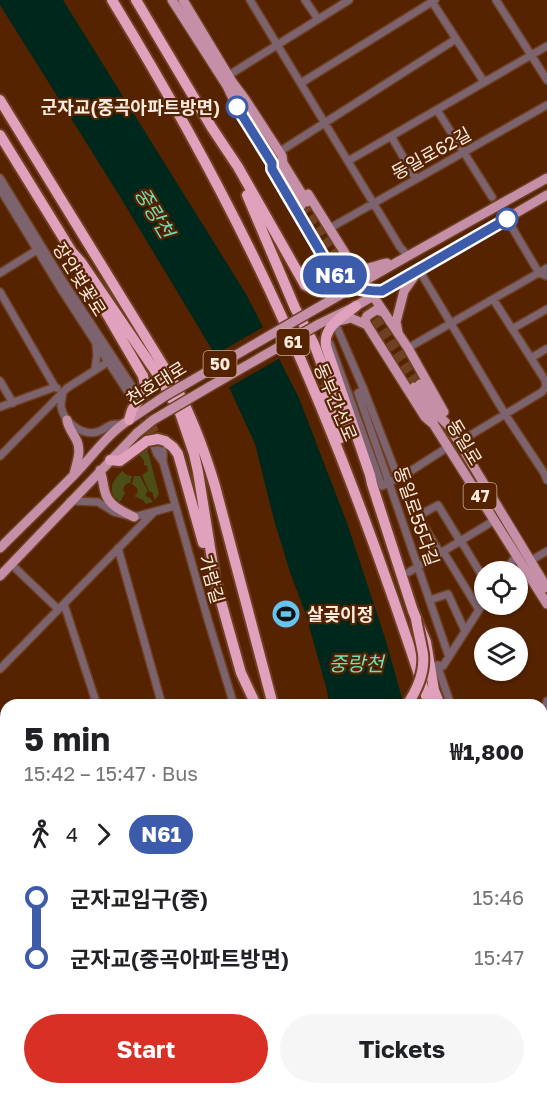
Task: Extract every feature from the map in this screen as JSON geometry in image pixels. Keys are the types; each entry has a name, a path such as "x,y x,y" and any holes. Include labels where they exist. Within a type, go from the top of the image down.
{"highway":[{"name":"동부간선로","path":"112,0 183,122 289,333 352,485 393,599 434,699"},
{"path":"128,0 150,25"},
{"path":"136,0 238,167 305,285 317,291 351,290"},
{"path":"0,100 186,406 201,442 215,486 271,699"},
{"path":"0,135 72,252 143,376 144,393 133,407 126,422"},
{"path":"227,152 314,344 331,390 372,484 429,652 435,699"},
{"path":"72,252 162,381 180,413 198,472 215,580 247,699"},
{"path":"326,291 335,284 333,273"},
{"path":"356,306 335,323 326,334 325,341 372,484"},
{"path":"303,322 317,371 346,453 352,485"},
{"path":"110,460 120,461 157,443 173,447 178,454 215,580"},
{"path":"411,699 416,690 423,663 415,615"},
{"path":"241,673 253,699"}],"main road":[{"path":"172,0 272,163 277,166 304,204 280,154 183,0"},
{"path":"280,154 287,160 351,261 353,270 341,277 333,273"},
{"path":"272,163 272,169 333,273 351,290 372,296 408,348 449,426"},
{"name":"천호대로","path":"0,548 126,422 165,396 547,178"},
{"name":"천호대로","path":"0,576 100,470 153,420 547,195"},
{"path":"351,261 366,269 399,261"},
{"path":"399,335 396,322 404,291 419,270"},
{"path":"351,290 382,291"},
{"path":"383,312 376,310 367,316 365,320 367,325 425,417 434,425"},
{"path":"319,324 335,323 351,318 367,325"},
{"name":"동일로","path":"547,588 449,426 417,385 434,425 547,604"},
{"path":"67,420 78,442 79,450 74,475"},
{"path":"100,470 109,500 117,508 134,517"}],"street":[{"path":"250,0 400,247 408,256"},
{"path":"305,0 318,19"},
{"path":"229,75 349,0"},
{"path":"301,83 433,0 484,82"},
{"path":"496,0 547,80"},
{"path":"280,154 324,123 456,39"},
{"path":"348,161 547,46"},
{"name":"동일로62길","path":"330,228 547,105"},
{"path":"436,110 492,197"},
{"path":"391,136 416,179"},
{"name":"장안벚꽃로","path":"0,178 135,397"},
{"name":"장안벚꽃로","path":"0,189 95,340 111,360"},
{"path":"507,219 539,273 547,276"},
{"path":"0,273 37,250"},
{"path":"408,348 547,268"},
{"path":"419,270 505,414 545,472 547,480"},
{"path":"0,292 55,387 63,392"},
{"path":"459,442 544,391 547,383 494,299"},
{"path":"512,329 545,310 547,318"},
{"path":"335,323 398,478"},
{"path":"326,334 382,486 448,447"},
{"path":"95,340 97,355 95,369"},
{"path":"531,358 546,349"},
{"path":"0,456 73,383 111,360"},
{"path":"538,370 547,364"},
{"path":"0,381 13,402"},
{"path":"0,407 55,387"},
{"name":"동일로55다길","path":"364,390 358,393 449,657"},
{"path":"63,392 61,408 67,420 79,430 89,433 99,432 111,423 126,422"},
{"name":"가람길","path":"157,443 163,452 162,462 232,699"},
{"path":"70,501 98,502 114,512 134,517 175,506"},
{"path":"474,563 438,505 418,516 474,602"},
{"path":"0,669 153,513"},
{"path":"409,572 495,520"},
{"path":"118,548 160,699"},
{"path":"530,561 547,551"},
{"path":"513,561 518,557"},
{"path":"11,564 61,606 95,699"},
{"path":"430,600 448,594 465,632"},
{"path":"449,699 437,665 442,666 449,657 476,615"}],"shaded area":[{"path":"147,448 159,494 155,500 142,475 148,471 139,454"},
{"path":"122,471 132,476 130,483 124,487 125,493 120,502 114,497 112,486"},
{"path":"134,476 140,476 148,491 146,496 153,502 146,504 134,496 138,490 132,484"}],"water":[{"name":"중랑천","path":"0,0 63,0 246,294 299,398 347,523 402,699 329,699 306,615 274,520 255,444 211,348 119,195 0,5"}],"pier":[{"path":"265,326 282,357 226,389 211,357"}],"tunnel":[{"path":"307,202 420,384"},
{"path":"301,206 414,387"},
{"path":"144,406 160,442"},
{"path":"139,410 153,444"}],"bus line":[{"name":"N61","path":"237,107 272,163 272,169 333,273 353,288 382,291 507,219"}],"place":[{"name":"군자교(중곡아파트방면)","path":"237,107"},
{"name":"살곶이정","path":"286,614"}]}
